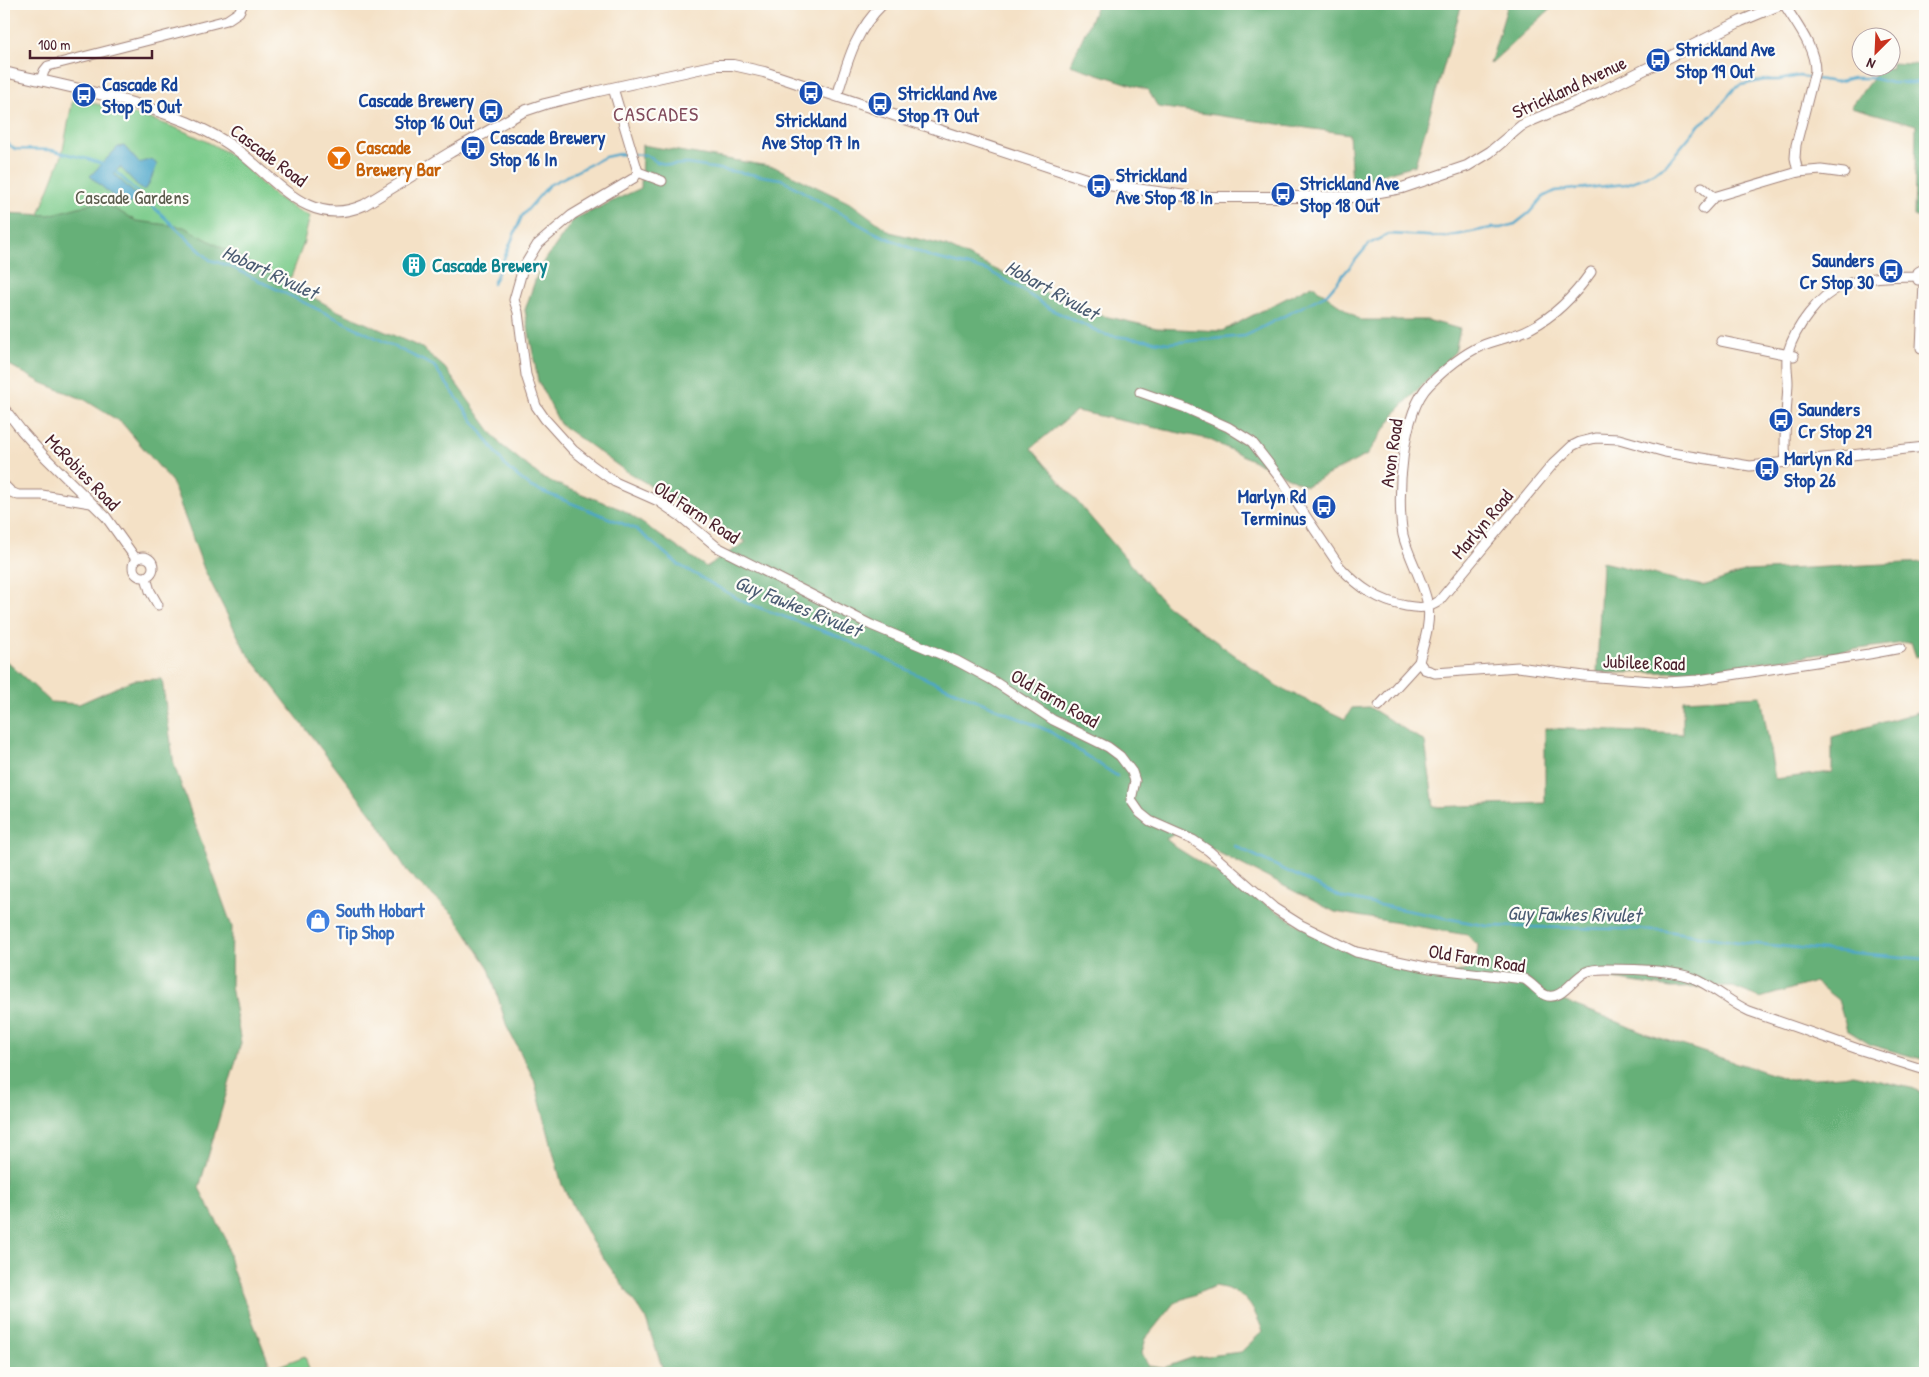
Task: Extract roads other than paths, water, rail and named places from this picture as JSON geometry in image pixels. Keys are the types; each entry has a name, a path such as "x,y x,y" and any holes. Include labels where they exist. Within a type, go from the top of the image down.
{"street":[{"path":"41,80 48,66 227,20 239,12 244,4"},
{"path":"837,96 859,33 871,15 883,4"},
{"path":"1783,4 1812,51 1815,71 1795,152 1798,172"},
{"name":"Strickland Avenue","path":"613,88 703,67 733,65 764,72 1101,184 1193,198 1352,197 1402,188 1467,166 1490,152 1522,126 1533,120 1602,92 1741,21 1783,4"},
{"name":"Cascade Road","path":"4,72 144,107 199,127 236,149 282,190 296,199 320,209 339,212 354,209 368,202 450,152 524,111 545,104 613,88"},
{"path":"613,88 638,172 662,181"},
{"path":"1703,209 1714,197 1798,172 1821,170 1844,173"},
{"name":"Old Farm Road","path":"638,172 634,178 572,214 534,249 523,268 514,300 518,312 526,375 536,406 573,450 615,482 658,501 680,516 717,547 870,625 974,670 1053,720 1108,746 1120,756 1132,772 1134,780 1132,800 1140,813 1150,821 1193,840 1209,851 1274,908 1356,952 1430,968 1524,979 1545,995 1552,996 1559,995 1580,975 1594,969 1620,969 1684,976 1704,984 1727,1000 1749,1011 1925,1070"},
{"path":"1702,187 1714,197"},
{"path":"1921,348 1924,283 1919,281 1917,276 1919,270 1925,268"},
{"name":"Avon Road","path":"1428,607 1409,553 1401,521 1401,498 1407,430 1414,408 1426,388 1445,370 1480,347 1520,333 1550,316 1571,298 1591,272"},
{"path":"1786,462 1785,436 1791,355 1802,325 1809,313 1823,297 1844,285 1872,278 1917,276"},
{"path":"1721,341 1791,355"},
{"path":"1140,392 1183,407 1242,434 1262,454 1340,567 1351,579 1367,592 1386,602 1409,607 1428,607 1428,625 1419,662 1379,706"},
{"name":"McRobies Road","path":"4,408 21,430 106,518 136,559"},
{"name":"Marlyn Road","path":"1428,607 1439,601 1557,459 1572,446 1580,442 1596,438 1620,439 1665,452 1741,465 1925,447"},
{"path":"4,485 11,492 18,495 42,495 91,503"},
{"path":"145,556 153,563 153,570 146,577 139,576 134,572 133,565 136,559 145,556"},
{"path":"146,577 150,591 158,605"},
{"name":"Jubilee Road","path":"1419,662 1424,669 1436,673 1518,667 1584,676 1666,682 1698,680 1901,648"}],"water":[{"path":"124,146 139,163 152,159 157,165 147,188 142,190 120,167 114,174 136,195 136,200 124,206 90,176 118,147"}],"waterway":[{"name":"Hobart Rivulet","path":"493,284 522,216 549,185 605,157 619,154 646,155 657,162 669,165 687,164 781,179 871,231 931,257 989,271 1052,310 1106,335 1169,343 1245,336 1327,294 1369,244 1389,234 1446,237 1491,228 1501,228 1515,224 1529,213 1543,197 1555,191 1626,184 1645,177 1665,166 1700,124 1711,116 1734,89 1741,85 1764,80 1779,80 1799,76 1811,78"},
{"name":"Hobart Rivulet","path":"1816,79 1836,82 1852,78 1871,78 1892,83 1913,83 1925,80"},
{"name":"Hobart Rivulet","path":"4,141 15,149 51,150 105,165"},
{"name":"Guy Fawkes Rivulet","path":"114,170 210,260 227,265 434,366 507,468 531,487 636,529 679,565 744,602 840,637 922,677 1049,731 1117,776"},
{"name":"Guy Fawkes Rivulet","path":"1235,846 1343,898 1487,926 1660,930 1745,943 1925,959"}],"place":[{"name":"Strickland Ave Stop 19 Out","path":"1658,60"},
{"name":"Strickland Ave Stop 17 In","path":"811,93"},
{"name":"Cascade Rd Stop 15 Out","path":"84,95"},
{"name":"Strickland Ave Stop 17 Out","path":"880,104"},
{"name":"Cascade Brewery Stop 16 Out","path":"491,111"},
{"name":"Cascade Brewery Stop 16 In","path":"473,148"},
{"name":"Cascade Brewery Bar","path":"339,158"},
{"name":"Strickland Ave Stop 18 In","path":"1099,186"},
{"name":"Strickland Ave Stop 18 Out","path":"1283,194"},
{"name":"Cascade Brewery","path":"414,265"},
{"name":"Saunders Cr Stop 30","path":"1891,271"},
{"name":"Saunders Cr Stop 29","path":"1781,420"},
{"name":"Marlyn Rd Stop 26","path":"1767,469"},
{"name":"Marlyn Rd Terminus","path":"1324,507"},
{"name":"South Hobart Tip Shop","path":"318,921"}],"district":[{"name":"CASCADES","path":"656,114"}],"park label":[{"name":"Cascade Gardens","path":"132,197"}]}
